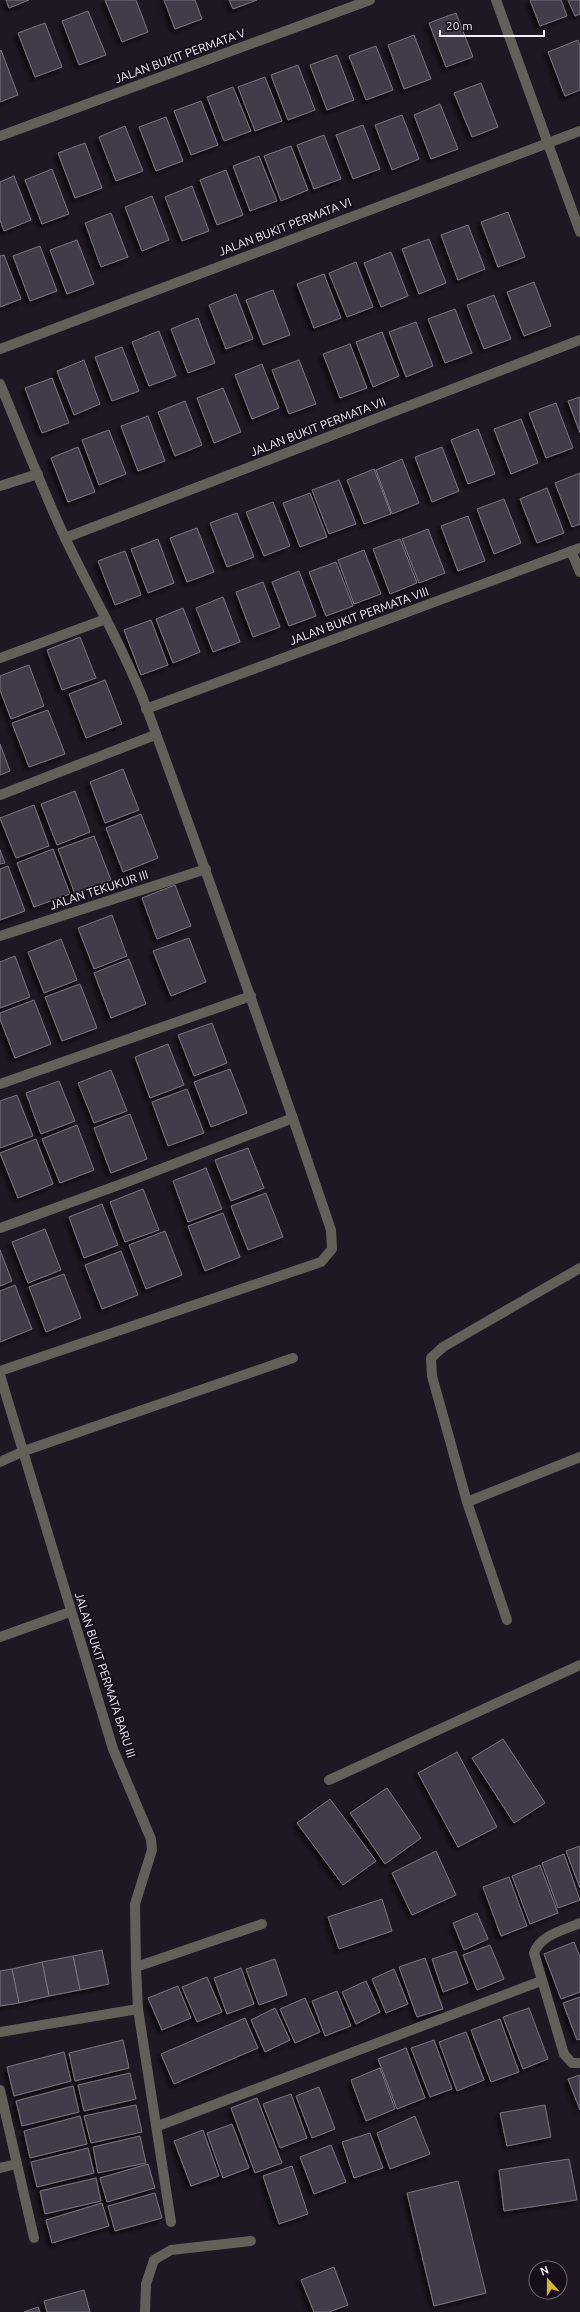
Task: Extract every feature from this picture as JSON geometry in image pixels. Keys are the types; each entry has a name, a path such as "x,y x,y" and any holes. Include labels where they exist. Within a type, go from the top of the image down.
{"street":[{"name":"JALAN BUKIT PERMATA V","path":"0,136 370,0"},
{"path":"496,0 580,232"},
{"name":"JALAN BUKIT PERMATA VI","path":"0,349 547,142 580,131"},
{"name":"JALAN BUKIT PERMATA VII","path":"65,538 580,340"},
{"path":"0,384 65,538 106,619 146,708 206,868 293,1118 331,1230 332,1249 321,1262 0,1371"},
{"path":"0,486 38,474"},
{"path":"576,549 580,572"},
{"name":"JALAN BUKIT PERMATA VIII","path":"146,708 576,549"},
{"path":"0,658 106,619"},
{"path":"0,795 155,735"},
{"name":"JALAN TEKUKUR III","path":"0,936 206,868"},
{"path":"0,1084 251,996"},
{"path":"0,1228 127,1182 293,1118"},
{"path":"507,1620 467,1502 432,1376 432,1358 443,1347 580,1268"},
{"path":"0,1462 24,1451 293,1358"},
{"name":"JALAN BUKIT PERMATA BARU III","path":"0,1376 24,1451 70,1612 113,1749 151,1839 152,1850 135,1904 138,2009 158,2126 171,2222"},
{"path":"467,1502 580,1457"},
{"path":"0,1637 70,1612"},
{"path":"329,1780 580,1665"},
{"path":"580,1923 536,1944 534,1953 541,1981 564,2054 572,2062 580,2063"},
{"path":"136,1967 262,1924"},
{"path":"158,2126 541,1981"},
{"path":"0,2032 138,2009"},
{"path":"0,2090 34,2238"},
{"path":"0,2168 17,2164"},
{"path":"145,2312 146,2284 154,2260 171,2250 251,2241"}],"building":[{"path":"6,0 29,0 9,8"},
{"path":"105,0 136,0 148,32 122,42"},
{"path":"164,0 195,0 202,19 175,29"},
{"path":"229,0 257,0 233,9"},
{"path":"530,0 561,0 567,16 540,26"},
{"path":"568,0 580,0 580,14 575,16"},
{"path":"88,11 106,55 79,65 62,21"},
{"path":"456,13 473,57 446,67 429,23"},
{"path":"45,23 62,67 35,77 18,33"},
{"path":"414,35 431,79 404,89 388,45"},
{"path":"578,40 580,46 580,90 565,96 548,52"},
{"path":"376,46 393,90 366,100 349,56"},
{"path":"1,50 18,95 0,102 0,51"},
{"path":"337,55 354,100 327,110 310,65"},
{"path":"298,65 315,110 288,120 271,75"},
{"path":"265,77 282,121 255,131 238,87"},
{"path":"481,83 498,127 472,137 454,93"},
{"path":"233,87 251,131 224,141 207,97"},
{"path":"201,101 218,145 191,155 174,111"},
{"path":"440,104 458,149 431,159 414,115"},
{"path":"402,115 419,159 392,170 375,125"},
{"path":"166,117 183,161 156,171 139,127"},
{"path":"363,125 380,169 353,179 336,135"},
{"path":"125,126 143,171 116,181 99,137"},
{"path":"324,135 341,179 314,189 297,145"},
{"path":"85,143 102,188 75,198 58,153"},
{"path":"291,146 308,190 281,201 264,156"},
{"path":"259,156 277,201 250,211 233,166"},
{"path":"52,169 69,214 42,224 25,180"},
{"path":"226,170 243,215 217,225 200,180"},
{"path":"14,176 31,220 4,231 0,220 0,182"},
{"path":"192,186 209,231 182,241 165,197"},
{"path":"152,196 169,240 142,251 125,207"},
{"path":"508,212 525,257 498,267 481,222"},
{"path":"111,213 128,257 101,267 85,223"},
{"path":"468,225 485,269 458,280 441,235"},
{"path":"429,239 446,283 419,294 402,249"},
{"path":"77,240 94,284 67,294 50,250"},
{"path":"40,246 57,291 30,301 13,256"},
{"path":"391,252 408,296 381,307 364,263"},
{"path":"4,255 21,299 0,307 0,256"},
{"path":"356,262 373,307 347,317 329,273"},
{"path":"324,274 341,318 314,328 297,284"},
{"path":"534,282 551,326 524,336 507,292"},
{"path":"273,290 290,335 263,345 246,300"},
{"path":"236,294 253,339 226,349 209,305"},
{"path":"494,295 511,339 484,349 467,305"},
{"path":"455,309 472,353 445,363 428,319"},
{"path":"198,318 215,363 188,373 171,329"},
{"path":"416,322 433,366 406,377 389,332"},
{"path":"159,331 176,376 149,386 132,342"},
{"path":"382,332 399,376 373,387 356,342"},
{"path":"350,344 367,388 340,398 323,354"},
{"path":"122,347 139,391 112,401 95,357"},
{"path":"84,360 100,404 74,415 57,371"},
{"path":"299,360 316,404 289,414 272,370"},
{"path":"262,364 279,408 252,419 235,375"},
{"path":"52,378 69,423 42,433 25,388"},
{"path":"223,388 241,432 214,443 197,398"},
{"path":"580,397 580,433 568,401"},
{"path":"185,401 202,445 175,456 158,412"},
{"path":"556,403 573,448 546,458 529,413"},
{"path":"148,416 165,461 138,471 121,426"},
{"path":"521,419 538,463 511,474 494,429"},
{"path":"478,429 495,474 468,484 451,440"},
{"path":"109,430 126,474 99,485 82,440"},
{"path":"78,447 95,492 68,502 51,458"},
{"path":"442,447 459,491 432,502 415,457"},
{"path":"402,459 419,503 392,514 376,470"},
{"path":"374,469 391,514 364,524 347,480"},
{"path":"580,473 580,524 572,527 555,483"},
{"path":"339,480 356,524 329,534 312,490"},
{"path":"547,488 564,533 537,543 520,499"},
{"path":"310,493 327,537 300,547 283,503"},
{"path":"504,499 521,543 494,554 477,509"},
{"path":"273,502 290,546 264,556 246,512"},
{"path":"237,513 254,557 227,567 210,523"},
{"path":"468,516 485,561 458,571 441,526"},
{"path":"197,528 214,572 187,582 170,538"},
{"path":"428,529 445,573 419,583 402,539"},
{"path":"158,539 174,583 148,593 131,549"},
{"path":"400,539 417,583 390,594 373,549"},
{"path":"364,550 381,594 354,604 338,560"},
{"path":"125,551 141,595 115,605 98,561"},
{"path":"336,562 353,606 326,616 309,572"},
{"path":"299,571 316,616 289,626 272,582"},
{"path":"263,582 280,627 253,637 236,592"},
{"path":"223,597 240,642 213,652 196,608"},
{"path":"183,608 200,652 173,663 156,619"},
{"path":"151,620 168,665 141,675 124,630"},
{"path":"80,637 96,678 62,690 47,650"},
{"path":"29,665 44,706 11,719 0,690 0,676"},
{"path":"105,680 122,724 86,738 69,694"},
{"path":"48,710 65,754 29,767 12,723"},
{"path":"0,744 10,771 0,775"},
{"path":"123,769 139,810 105,823 90,782"},
{"path":"75,791 90,832 57,845 41,804"},
{"path":"34,805 49,846 16,858 0,818"},
{"path":"141,814 158,858 123,872 106,828"},
{"path":"94,836 111,880 75,894 58,849"},
{"path":"53,849 70,894 34,907 17,863"},
{"path":"0,850 5,863 0,864"},
{"path":"8,866 25,911 0,920 0,869"},
{"path":"175,885 191,926 157,939 142,898"},
{"path":"112,915 127,956 94,969 78,928"},
{"path":"189,938 206,982 171,996 153,951"},
{"path":"61,939 77,980 44,993 28,952"},
{"path":"15,956 30,997 0,1008 0,962"},
{"path":"129,959 146,1004 111,1018 94,973"},
{"path":"80,984 97,1028 62,1041 45,997"},
{"path":"34,1000 51,1044 15,1058 0,1019 0,1013"},
{"path":"212,1023 227,1063 194,1076 178,1035"},
{"path":"168,1044 184,1085 150,1098 135,1057"},
{"path":"230,1069 247,1113 211,1127 194,1082"},
{"path":"111,1070 127,1111 94,1123 78,1083"},
{"path":"59,1081 75,1121 41,1134 26,1093"},
{"path":"187,1089 204,1133 168,1146 152,1102"},
{"path":"17,1095 33,1136 0,1148 0,1101"},
{"path":"130,1114 147,1159 111,1173 94,1128"},
{"path":"77,1125 94,1170 60,1183 42,1139"},
{"path":"36,1139 53,1184 18,1198 0,1153"},
{"path":"248,1148 264,1188 231,1201 215,1160"},
{"path":"206,1168 222,1209 188,1222 173,1181"},
{"path":"143,1189 159,1230 125,1242 110,1202"},
{"path":"266,1193 283,1237 248,1250 231,1206"},
{"path":"102,1204 118,1245 84,1258 69,1217"},
{"path":"223,1213 240,1257 205,1271 188,1226"},
{"path":"45,1229 61,1270 28,1283 12,1242"},
{"path":"165,1231 182,1275 146,1289 129,1245"},
{"path":"0,1250 12,1281 0,1286"},
{"path":"121,1251 138,1295 102,1309 85,1265"},
{"path":"64,1274 81,1318 46,1332 29,1287"},
{"path":"15,1285 32,1329 0,1342 0,1291"},
{"path":"503,1739 545,1803 514,1823 472,1758"},
{"path":"457,1752 497,1827 458,1847 418,1773"},
{"path":"387,1788 421,1838 385,1864 350,1813"},
{"path":"330,1799 376,1861 343,1885 297,1823"},
{"path":"580,1846 580,1888 566,1851"},
{"path":"436,1851 456,1895 412,1915 392,1873"},
{"path":"564,1854 580,1900 558,1908 542,1863"},
{"path":"540,1865 558,1913 530,1924 512,1876"},
{"path":"509,1877 527,1926 501,1936 483,1887"},
{"path":"382,1899 392,1931 339,1949 328,1917"},
{"path":"477,1913 488,1939 464,1950 453,1923"},
{"path":"574,1942 580,1957 580,1992 561,1999 544,1954"},
{"path":"490,1945 504,1979 477,1990 463,1955"},
{"path":"102,1950 109,1984 80,1990 73,1956"},
{"path":"456,1951 468,1983 443,1992 432,1959"},
{"path":"73,1956 80,1990 49,1996 42,1962"},
{"path":"425,1958 443,2009 417,2017 399,1967"},
{"path":"275,1959 287,1995 259,2005 246,1969"},
{"path":"42,1962 49,1996 19,2003 12,1969"},
{"path":"241,1968 254,2004 227,2014 214,1978"},
{"path":"12,1969 19,2003 0,2006 0,1971"},
{"path":"394,1969 408,2004 386,2013 372,1979"},
{"path":"207,1977 222,2012 197,2022 182,1987"},
{"path":"366,1981 380,2012 356,2024 342,1992"},
{"path":"178,1986 191,2018 162,2030 148,1998"},
{"path":"337,1991 351,2026 325,2036 312,2001"},
{"path":"580,1997 580,2039 577,2040 563,2003"},
{"path":"305,1998 320,2032 295,2043 280,2009"},
{"path":"275,2008 290,2040 265,2052 251,2020"},
{"path":"529,2008 548,2059 523,2069 503,2017"},
{"path":"245,2018 258,2048 174,2084 161,2054"},
{"path":"500,2019 519,2072 491,2082 471,2030"},
{"path":"466,2032 484,2080 457,2091 439,2042"},
{"path":"123,2040 129,2068 75,2081 69,2053"},
{"path":"434,2040 452,2089 430,2097 411,2048"},
{"path":"406,2048 425,2098 397,2109 378,2059"},
{"path":"64,2052 71,2081 14,2096 7,2067"},
{"path":"380,2068 395,2109 366,2121 351,2080"},
{"path":"130,2073 136,2099 84,2111 78,2085"},
{"path":"580,2075 580,2110 568,2079"},
{"path":"73,2086 79,2112 22,2126 16,2101"},
{"path":"319,2087 335,2129 312,2138 296,2096"},
{"path":"291,2094 307,2138 280,2148 263,2104"},
{"path":"257,2098 282,2163 255,2173 231,2108"},
{"path":"136,2105 142,2132 91,2143 84,2116"},
{"path":"545,2105 551,2137 507,2146 500,2113"},
{"path":"80,2116 87,2144 30,2158 24,2131"},
{"path":"415,2116 430,2154 390,2169 377,2133"},
{"path":"232,2124 249,2168 223,2178 207,2133"},
{"path":"203,2130 219,2176 191,2186 174,2141"},
{"path":"370,2133 383,2168 354,2178 342,2142"},
{"path":"140,2136 146,2163 98,2173 93,2147"},
{"path":"331,2145 346,2182 314,2194 300,2157"},
{"path":"88,2148 94,2173 37,2187 31,2162"},
{"path":"569,2159 577,2200 504,2211 499,2170"},
{"path":"148,2164 155,2188 107,2202 100,2178"},
{"path":"292,2166 308,2214 279,2224 263,2176"},
{"path":"96,2178 101,2201 45,2214 40,2191"},
{"path":"458,2181 486,2293 434,2306 407,2193"},
{"path":"155,2193 162,2218 115,2231 108,2206"},
{"path":"102,2203 109,2226 52,2243 46,2220"},
{"path":"334,2267 348,2305 329,2312 314,2312 301,2280"},
{"path":"84,2290 90,2312 47,2312 44,2301"},
{"path":"38,2307 40,2312 24,2312"}]}
